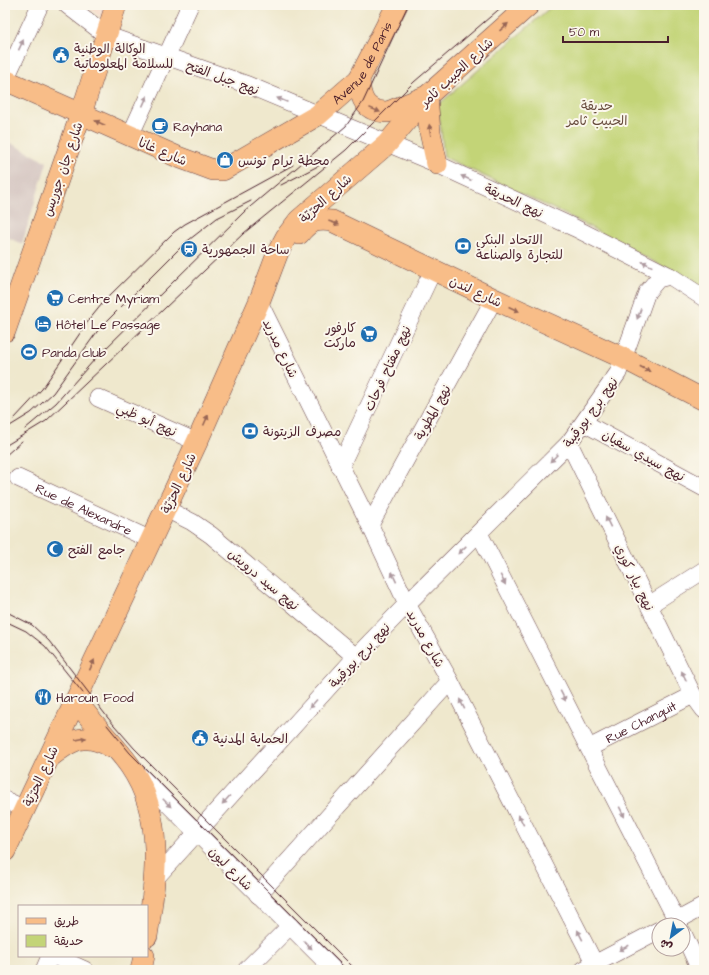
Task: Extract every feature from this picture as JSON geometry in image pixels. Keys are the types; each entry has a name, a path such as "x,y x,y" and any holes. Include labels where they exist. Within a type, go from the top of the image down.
{"main road":[{"name":"شارع جان جوريس","path":"5,331 81,114 116,5"},
{"name":"Avenue de Paris","path":"318,115 359,79 397,5"},
{"name":"شارع الحبيب ثامر","path":"388,144 427,96 529,5"},
{"path":"359,79 359,93 363,102 372,110 388,112 427,96 430,132 437,164"},
{"name":"شارع غانا","path":"5,80 130,136 213,170 223,170 318,115"},
{"name":"شارع الحرّيّة","path":"5,851 197,442 259,302 278,252 286,237 299,220 388,144"},
{"name":"شارع لندن","path":"268,278 305,226 319,219 332,221 494,299 623,358 704,400"},
{"path":"76,700 88,719 130,765 146,794 150,807 156,843 154,880 148,928"},
{"path":"49,757 71,741 85,737 105,743 115,749"},
{"path":"141,970 144,957"}],"street":[{"path":"5,80 40,5"},
{"name":"نهج جبل الفتح","path":"67,5 106,35 248,85 318,115"},
{"path":"130,136 190,5"},
{"name":"نهج الحديقة","path":"318,115 437,164 575,228 670,276 704,298"},
{"name":"نهج مفتاح فرحات","path":"340,466 433,270"},
{"name":"نهج برج بورقيبة","path":"154,880 356,657 407,604 569,443 612,383 623,358 647,292 658,280 670,276"},
{"name":"نهج المطوية","path":"370,525 494,299"},
{"name":"شارع مدريد","path":"259,302 370,525 407,604 450,681 592,968"},
{"name":"نهج أبو ظبي","path":"98,398 197,442"},
{"name":"نهج سيدي سفيان","path":"584,423 704,488"},
{"name":"نهج بيار كوري","path":"569,443 693,695 704,710"},
{"name":"Rue de Alexandre","path":"18,478 151,540"},
{"name":"نهج سيد درويش","path":"166,509 192,522 211,535 356,657"},
{"path":"479,533 589,748 673,917"},
{"path":"649,605 704,570"},
{"path":"258,895 450,681"},
{"name":"Rue Changuit","path":"589,748 693,695"},
{"name":"شارع ليون","path":"130,765 334,970"},
{"path":"5,800 25,809"},
{"path":"689,917 704,906"},
{"path":"246,970 290,926"},
{"path":"592,968 651,935"},
{"path":"691,953 700,970"},
{"path":"44,970 50,957"},
{"path":"56,957 85,970"}],"shaded area":[{"path":"85,5 125,5 117,31"},
{"path":"5,140 47,162 22,244 5,236"}],"green space":[{"name":"حديقة الحبيب ثامر","path":"553,5 704,5 704,289 577,220 444,157 438,105"}],"tram line":[{"path":"25,429 56,403 95,359 244,212 346,126 363,102 408,5"},
{"path":"5,446 46,421 244,233 346,150 414,82 504,5"},
{"path":"281,185 322,164"},
{"path":"14,419 42,389 89,320 106,299 174,232 185,224 293,165"},
{"path":"5,429 31,413 53,393 99,329 185,243 217,218 251,201"},
{"path":"5,456 22,441"},
{"path":"5,611 32,625 49,641 108,718 134,748 356,970"},
{"path":"5,621 26,631 45,646 83,693"},
{"path":"107,725 130,753 347,970"}],"place":[{"name":"الوكالة الوطنية للسلامة المعلوماتية","path":"61,55"},
{"name":"Rayhana","path":"160,126"},
{"name":"محطة ترام تونس","path":"225,160"},
{"name":"الاتحاد البنكي للتجارة والصناعة","path":"463,246"},
{"name":"ساحة الجمهورية","path":"189,249"},
{"name":"Centre Myriam","path":"55,298"},
{"name":"Hôtel Le Passage","path":"43,324"},
{"name":"كارفور ماركت","path":"369,334"},
{"name":"Panda club","path":"29,352"},
{"name":"مصرف الزيتونة","path":"250,431"},
{"name":"جامع الفتح","path":"55,549"},
{"name":"Haroun Food","path":"43,697"},
{"name":"الحماية المدنية","path":"200,738"}]}
